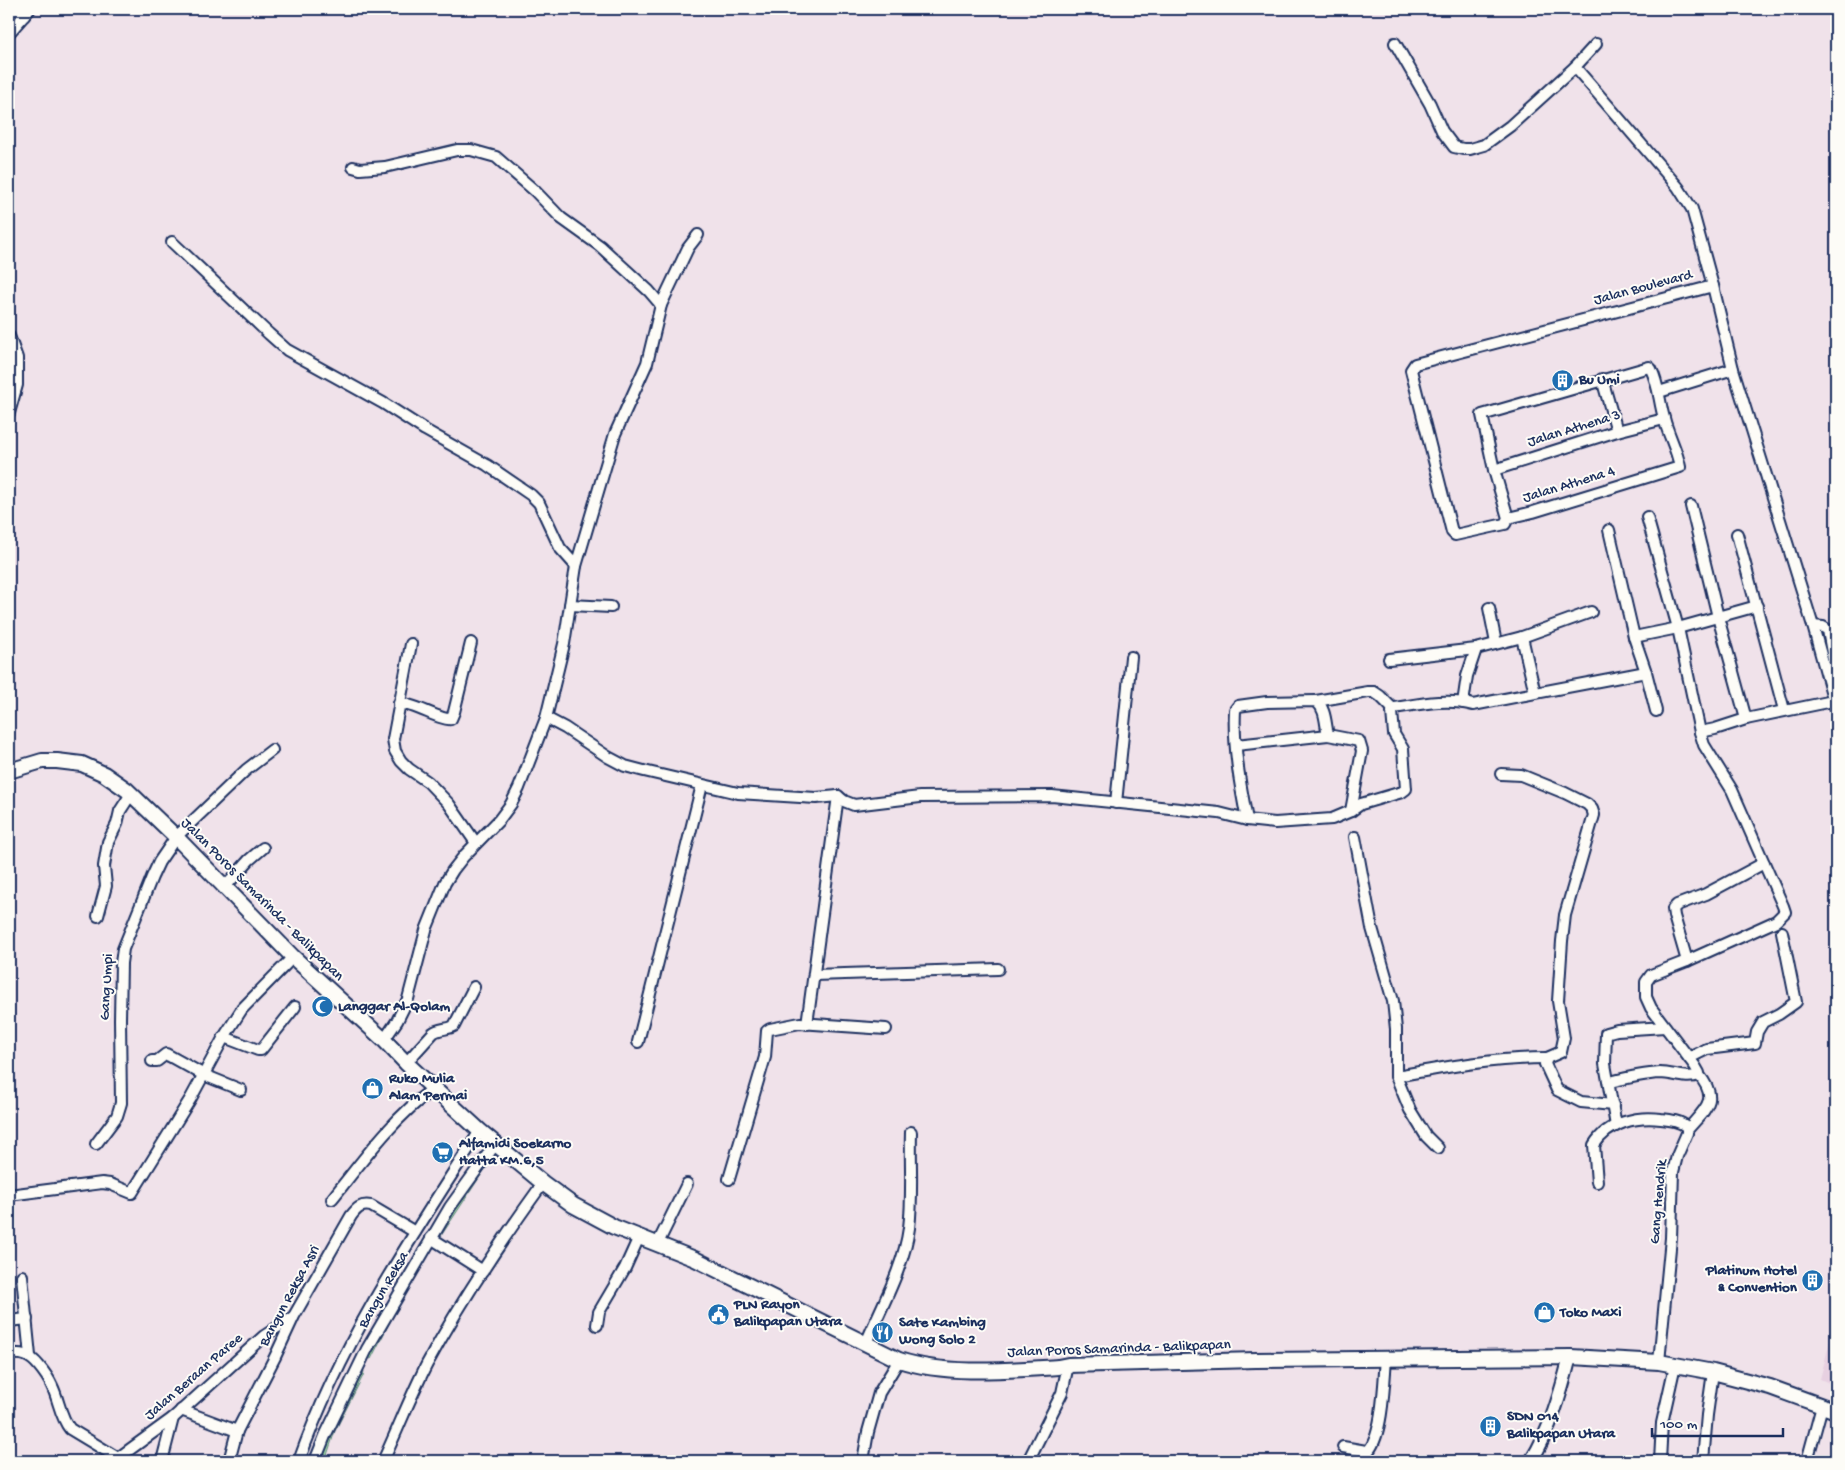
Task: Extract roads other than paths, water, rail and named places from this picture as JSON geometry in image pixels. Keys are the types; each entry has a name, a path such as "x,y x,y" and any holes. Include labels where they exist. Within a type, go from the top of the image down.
{"highway":[{"name":"Jalan Poros Samarinda - Balikpapan","path":"9,771 42,761 82,764 104,774 131,794 176,837 293,957 384,1040 406,1063 480,1131 573,1205 614,1227 695,1259 899,1360 912,1364 979,1372 1068,1365 1386,1358 1570,1357 1659,1362 1713,1372 1770,1387 1836,1410"}],"main road":[{"path":"1531,1461 1553,1414 1570,1357"}],"street":[{"path":"9,33 24,11"},
{"path":"1396,43 1430,104 1442,130 1454,147 1463,149 1484,145 1497,136 1558,83 1596,44"},
{"path":"1575,67 1683,194 1692,208 1713,286"},
{"path":"353,167 360,169 385,168 457,150 471,150 496,157 536,191 561,218 600,246 649,291 661,305"},
{"path":"384,1040 393,1028 408,999 426,930 438,896 453,870 499,820 511,804 546,718 564,644 576,566 615,434 647,363 661,305 688,248 698,234"},
{"path":"172,242 287,350 487,465 531,495 539,503 560,548 576,566"},
{"name":"Jalan Boulevard","path":"1455,535 1452,532 1411,370 1415,364 1713,286 1734,369 1813,626 1835,705"},
{"path":"9,336 17,358 17,385 9,413"},
{"path":"1508,518 1481,416 1483,414 1649,367 1653,371 1660,392 1664,419"},
{"path":"1660,392 1734,369"},
{"path":"1602,379 1617,431"},
{"name":"Jalan Athena 4","path":"1455,535 1505,524 1508,518 1680,467 1678,454 1664,419"},
{"name":"Jalan Athena 3","path":"1494,470 1617,431 1664,419"},
{"path":"1691,506 1718,617 1746,719"},
{"path":"1648,517 1678,628 1704,745 1732,790 1785,912 1776,921 1651,976 1646,982 1646,997 1651,1008 1694,1066"},
{"path":"1609,530 1634,637 1646,672 1656,711"},
{"path":"1737,534 1784,710"},
{"path":"570,605 611,607"},
{"path":"1634,637 1678,628 1757,606"},
{"path":"1489,608 1496,643"},
{"path":"1388,659 1476,649 1522,637 1591,612"},
{"path":"1813,626 1823,627 1828,630 1836,675"},
{"path":"1522,637 1535,694"},
{"path":"399,703 413,705 444,720 451,719 471,643"},
{"path":"411,644 393,739 395,751 409,769 428,782 449,804 476,843"},
{"path":"1463,703 1467,676 1476,649"},
{"path":"1116,803 1131,656"},
{"path":"1393,709 1422,703 1463,703 1472,705 1646,672"},
{"path":"1247,820 1240,783 1234,723 1235,710 1238,706 1267,702 1316,701 1374,692 1393,709"},
{"path":"1316,701 1324,711 1328,735"},
{"path":"1700,732 1715,730 1746,719 1784,710 1835,705"},
{"path":"546,718 625,766 738,793 816,798 838,796 854,805 920,797 1052,796 1219,813 1247,820 1275,823 1332,819 1351,811 1361,804 1402,792 1406,789 1403,749 1394,734 1393,709"},
{"path":"1236,745 1328,735 1359,741 1361,745 1358,781 1351,811"},
{"name":"Gang Umpi","path":"96,1144 117,1116 121,1103 121,963 123,949 152,877 159,862 176,837 246,770 272,750"},
{"path":"1396,1076 1452,1066 1515,1058 1547,1058 1561,1052 1564,1038 1558,1000 1564,923 1594,815 1592,809 1587,804 1565,793 1521,775 1501,774"},
{"path":"638,1042 702,785"},
{"path":"98,916 106,886 104,866 109,837 120,811 131,794"},
{"path":"807,1024 838,796"},
{"path":"1355,837 1372,928 1393,1001 1396,1029 1396,1076 1426,1136 1438,1148"},
{"path":"225,887 249,860 263,848"},
{"path":"1688,961 1673,909 1677,905 1706,894 1764,863"},
{"path":"1610,1082 1659,1073 1680,1077 1694,1066 1707,1049 1754,1043 1757,1032 1763,1022 1796,1002 1782,932"},
{"path":"9,1196 102,1183 110,1184 132,1193 191,1098 224,1037 242,1009 293,957"},
{"path":"814,975 998,969"},
{"path":"406,1063 433,1033 454,1026 474,987"},
{"path":"224,1037 261,1050 295,1006"},
{"path":"729,1179 765,1057 767,1031 807,1024 886,1029"},
{"path":"1616,1126 1610,1082 1605,1064 1606,1033 1617,1030 1665,1027"},
{"path":"152,1061 157,1061 166,1054 204,1074 241,1090"},
{"path":"1547,1058 1545,1064 1557,1090 1581,1102 1613,1105"},
{"name":"Gang Hendrik","path":"1659,1362 1671,1238 1674,1172 1677,1156 1688,1130 1706,1106 1709,1096 1708,1088 1694,1066"},
{"path":"332,1199 385,1133 417,1101 434,1088"},
{"path":"1597,1182 1594,1145 1599,1138 1616,1126 1627,1121 1646,1117 1680,1123 1688,1130"},
{"path":"299,1461 313,1421 348,1350 415,1232 480,1131"},
{"path":"866,1343 894,1276 909,1228 911,1132"},
{"name":"Bangun Reksa","path":"315,1461 324,1436 362,1358 431,1238 496,1144"},
{"path":"383,1461 427,1364 450,1322 543,1183"},
{"path":"658,1243 687,1184"},
{"name":"Bangun Reksa Asri","path":"229,1461 237,1431 294,1316 351,1216 359,1206 371,1206 415,1232"},
{"path":"597,1325 599,1312 625,1268 638,1237"},
{"path":"431,1238 483,1271"},
{"path":"22,1276 30,1356"},
{"name":"Jalan Beraan Paree","path":"116,1459 177,1414 264,1336 294,1316"},
{"path":"9,1321 27,1319"},
{"path":"348,1350 362,1358"},
{"path":"9,1354 20,1353 30,1356 46,1375 52,1386 65,1423 70,1429 116,1459"},
{"path":"1343,1448 1366,1451 1372,1446 1381,1416 1386,1358"},
{"path":"863,1461 868,1432 879,1393 899,1360"},
{"path":"1028,1461 1062,1393 1068,1365"},
{"path":"1660,1461 1662,1423 1675,1365"},
{"path":"1703,1461 1713,1372"},
{"path":"1807,1461 1822,1406"},
{"path":"162,1461 177,1414 237,1431"}],"place":[{"name":"Bu Umi","path":"1563,380"},
{"name":"Langgar Al-Qolam","path":"322,1007"},
{"name":"Ruko Mulia Alam Permai","path":"373,1088"},
{"name":"Alfamidi Soekarno Hatta KM.6,5","path":"443,1153"},
{"name":"Platinum Hotel & Convention","path":"1813,1280"},
{"name":"Toko Maxi","path":"1544,1313"},
{"name":"PLN Rayon Balikpapan Utara","path":"718,1314"},
{"name":"Sate Kambing Wong Solo 2","path":"883,1332"},
{"name":"SDN 014 Balikpapan Utara","path":"1491,1426"}]}
